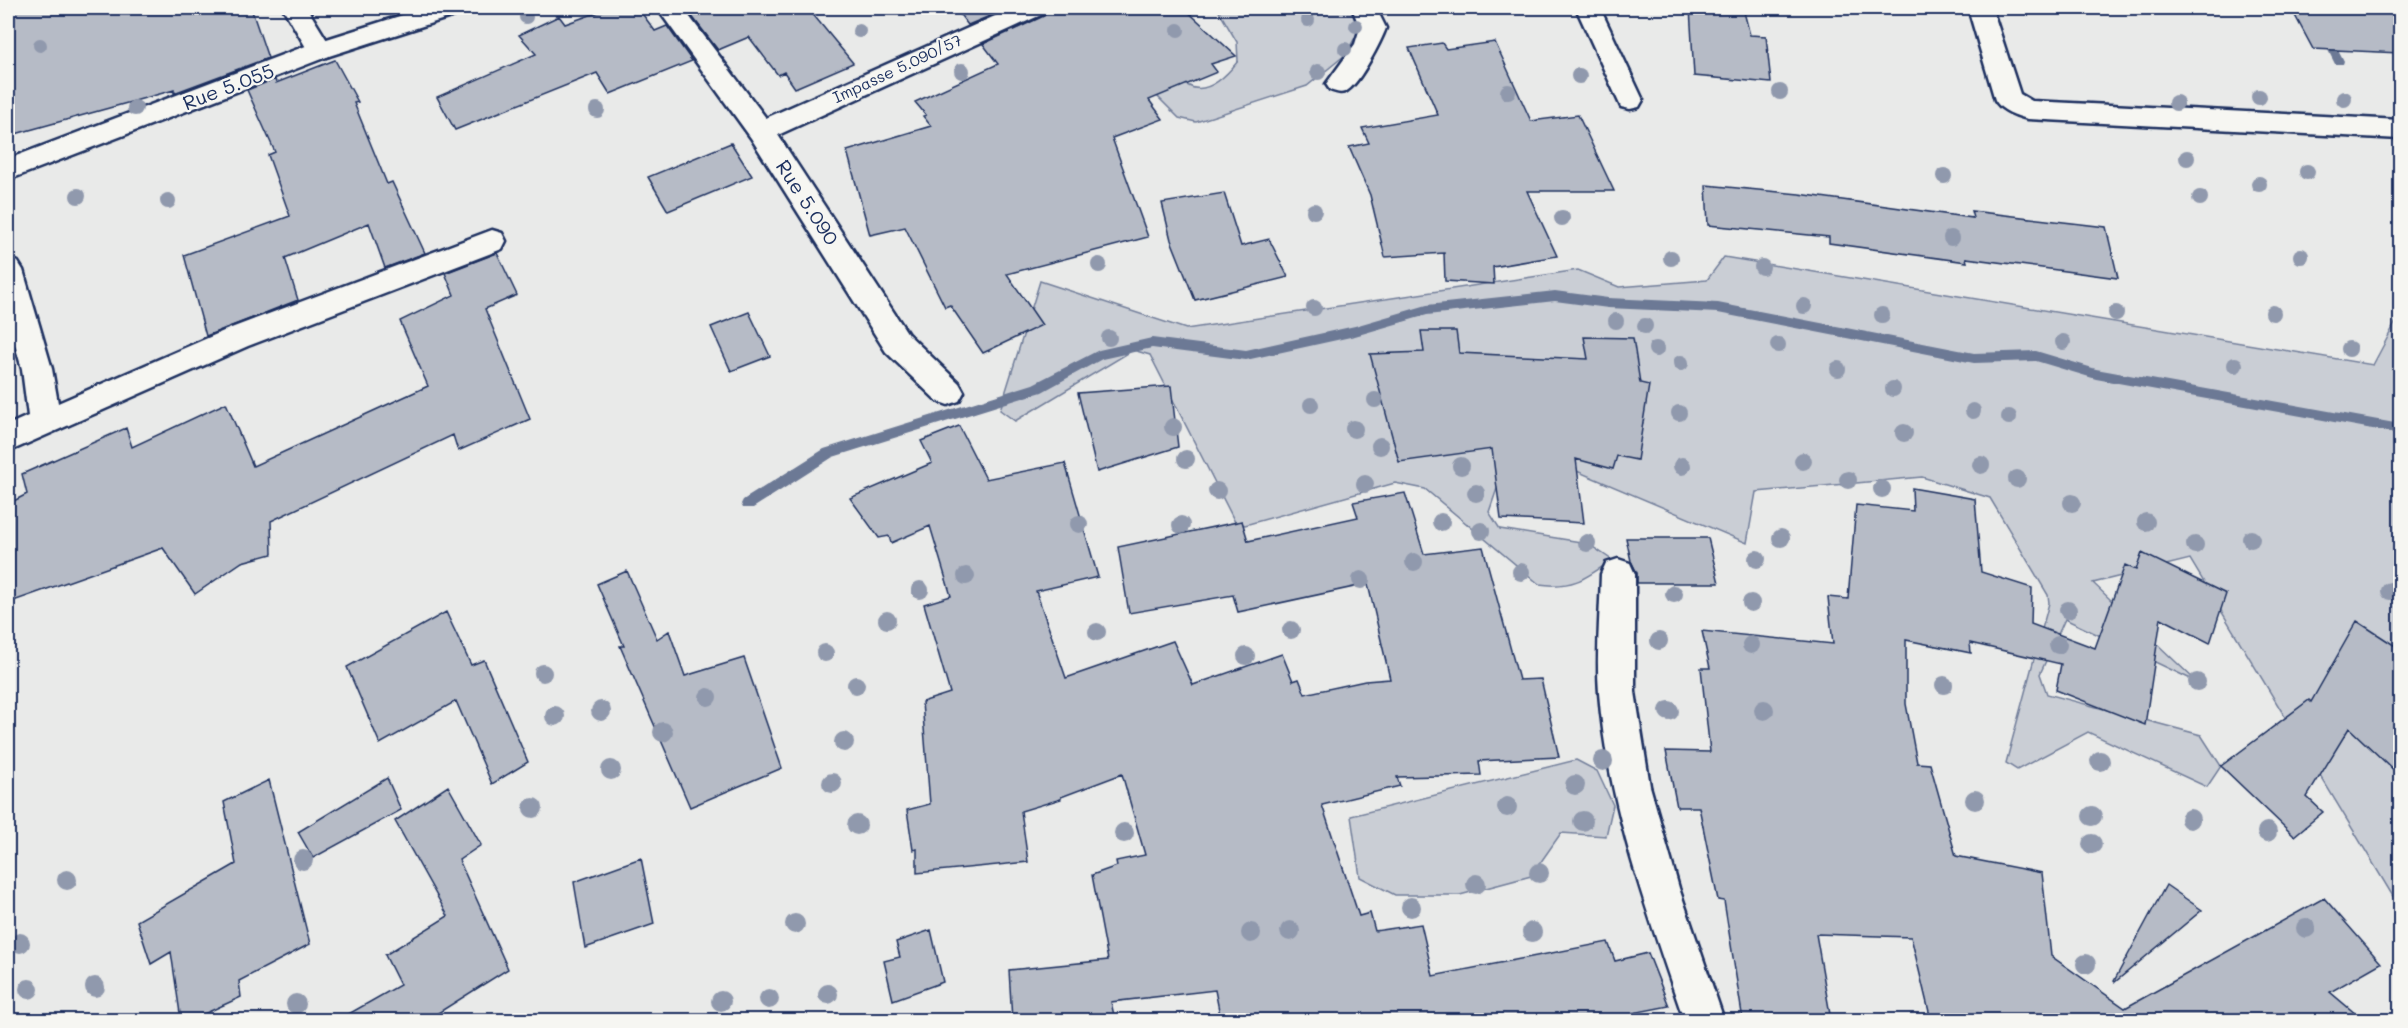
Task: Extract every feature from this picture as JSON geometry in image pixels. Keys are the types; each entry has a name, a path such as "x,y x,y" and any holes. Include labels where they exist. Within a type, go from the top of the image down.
{"street":[{"path":"295,8 320,50"},
{"name":"Rue 5.055","path":"8,170 320,50 451,8"},
{"name":"Rue 5.090","path":"670,8 761,131 897,343 918,365 941,382 948,392"},
{"name":"Impasse 5.090/57","path":"761,131 1034,8"},
{"path":"1339,84 1367,46 1373,27 1364,8"},
{"path":"1588,8 1630,100"},
{"path":"1980,8 2007,100 2028,110 2400,130"},
{"path":"8,439 237,338 492,241"},
{"path":"8,270 37,369 45,423"},
{"path":"1618,574 1617,692 1631,786 1660,888 1704,1020"}],"shaded area":[{"path":"1217,8 1354,8 1364,22 1345,55 1307,86 1196,122 1179,118 1140,79 1153,45 1187,85 1202,88 1222,78 1238,61 1237,42"},
{"path":"1724,257 2373,365 2400,314 2400,908 2190,559 2093,583 2197,682 2065,619 2040,674 2047,694 2201,735 2221,766 2207,787 2088,732 2017,770 2006,763 2049,603 2048,595 1990,498 1922,477 1756,492 1747,543 1520,447 1511,448 1489,512 1500,529 1587,543 1612,560 1579,581 1561,585 1539,584 1425,489 1395,483 1245,525 1235,522 1150,355 1133,350 1015,421 1000,410 1040,281 1186,329 1578,270 1619,287 1707,280"},
{"path":"1576,760 1597,771 1613,805 1606,836 1561,833 1531,876 1460,895 1395,895 1360,877 1351,816"}],"building":[{"path":"8,8 251,8 268,58 174,93 174,90 8,136"},
{"path":"610,8 638,8 655,31 667,26 692,61 610,94 597,73 455,130 437,97 536,54 519,35 559,16 565,24"},
{"path":"710,8 819,8 811,12 853,63 795,88 784,72 778,75 749,37 718,50 691,15"},
{"path":"955,8 1009,8 968,25"},
{"path":"1048,8 1184,8 1236,56 1211,64 1217,72 1149,100 1163,119 1112,138 1148,237 1007,274 1042,325 983,353 950,305 945,307 905,227 870,235 847,151 931,126 923,116 926,115 915,102 998,64 983,44 1044,16"},
{"path":"1690,8 1743,8 1750,35 1766,36 1771,83 1694,76"},
{"path":"2291,8 2400,8 2400,53 2313,49"},
{"path":"1495,42 1531,121 1578,115 1614,191 1527,191 1557,256 1493,267 1494,284 1445,281 1444,253 1385,257 1370,195 1349,147 1369,143 1362,128 1438,115 1409,48 1442,43 1446,49"},
{"path":"335,60 358,102 354,103 387,184 392,182 425,253 385,268 369,223 285,258 298,300 206,336 184,255 290,216 268,155 275,152 247,90 275,79 276,83"},
{"path":"731,143 752,176 668,211 648,177"},
{"path":"1706,185 1799,194 1973,218 1971,211 2106,227 2118,278 1966,258 1967,262 1829,243 1829,237 1708,225"},
{"path":"1224,193 1241,246 1269,239 1288,277 1195,300 1171,240 1162,203"},
{"path":"497,253 517,295 485,309 530,419 458,451 453,435 271,521 272,554 242,562 195,594 163,548 8,603 8,504 27,494 22,474 126,428 132,447 226,403 253,466 428,386 400,321 454,295 445,273"},
{"path":"749,312 770,356 731,371 711,327"},
{"path":"1421,331 1456,331 1459,353 1588,359 1584,337 1633,338 1640,383 1649,385 1637,460 1617,456 1613,469 1576,459 1584,523 1501,519 1492,449 1399,462 1370,354 1424,352"},
{"path":"1171,386 1178,447 1097,472 1078,393"},
{"path":"959,426 986,479 1065,463 1098,577 1036,591 1066,678 1173,641 1193,685 1282,654 1293,681 1299,679 1305,694 1365,681 1390,679 1368,584 1238,612 1233,595 1129,613 1118,547 1242,521 1248,541 1358,517 1353,502 1405,493 1424,554 1483,547 1519,680 1541,679 1559,757 1479,761 1481,775 1397,777 1400,786 1322,805 1359,916 1370,913 1375,931 1421,924 1433,976 1608,942 1615,961 1648,953 1669,1006 1633,1013 1636,1020 1221,1020 1215,990 1111,1002 1115,1020 1012,1020 1009,970 1108,960 1092,875 1117,866 1116,861 1145,855 1122,774 1061,797 1061,799 1021,811 1028,862 917,873 917,849 913,850 907,810 930,804 922,702 950,693 924,604 951,596 930,526 891,543 889,536 879,538 850,498 932,463 921,441"},
{"path":"1912,488 1975,499 1981,572 2032,588 2031,624 2095,648 2125,565 2136,570 2142,553 2226,594 2210,643 2161,618 2145,725 2056,690 2061,664 1970,643 1971,653 1906,640 1906,704 1917,763 1930,764 1956,856 2042,873 2051,956 2125,1008 2324,898 2381,963 2330,992 2363,1020 1931,1020 1911,937 1816,934 1831,1020 1743,1020 1724,901 1718,900 1699,807 1677,807 1666,751 1710,752 1701,668 1710,668 1702,631 1833,644 1828,597 1848,599 1856,505 1913,511"},
{"path":"1626,538 1708,538 1719,583 1637,583 1637,573 1631,561"},
{"path":"627,571 657,639 669,631 685,676 744,658 782,768 690,807 620,646 624,646 597,584"},
{"path":"446,612 471,665 484,660 528,762 492,784 456,701 380,744 347,667"},
{"path":"2357,621 2400,649 2400,776 2349,728 2307,797 2323,812 2294,836 2221,766 2309,700 2311,702"},
{"path":"387,778 401,810 313,858 298,832"},
{"path":"269,780 310,944 239,981 241,997 191,1020 181,1020 171,952 151,964 137,921 236,864 224,802"},
{"path":"448,786 481,845 459,860 508,969 427,1020 338,1020 400,985 385,955 448,916 395,821"},
{"path":"641,858 654,924 585,948 574,882"},
{"path":"2166,885 2202,910 2115,982 2114,981"},
{"path":"931,930 943,982 893,1000 884,961 900,957 896,942"}],"waterway":[{"path":"2312,8 2339,61"},
{"path":"748,504 829,453 1037,388 1099,355 1152,343 1246,355 1355,331 1427,310 1555,296 1608,303 1718,308 1974,358 2036,356 2096,374 2400,429"}]}
